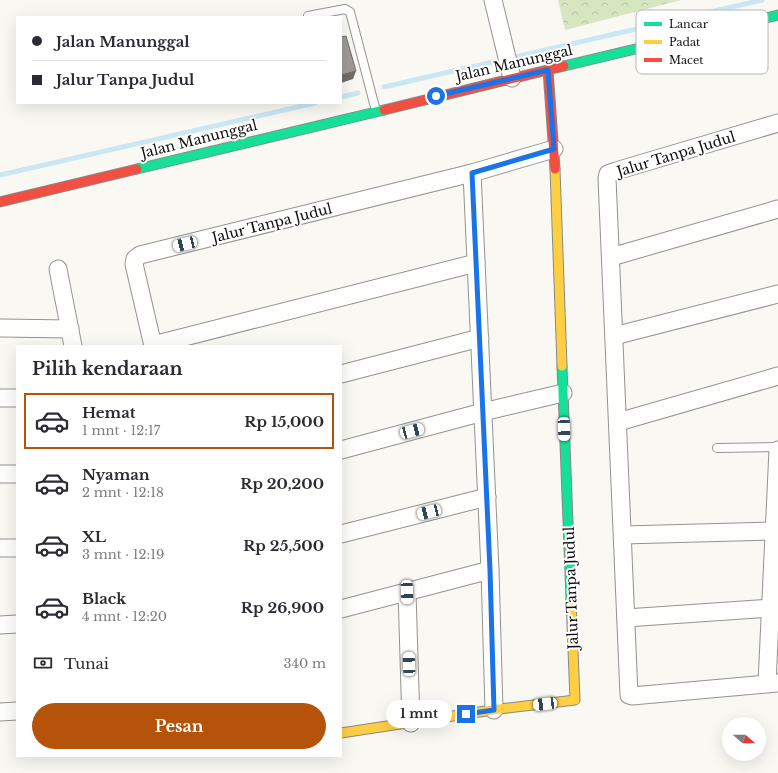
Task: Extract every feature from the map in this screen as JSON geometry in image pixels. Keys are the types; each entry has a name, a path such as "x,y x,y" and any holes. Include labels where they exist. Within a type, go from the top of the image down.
{"street":[{"path":"493,0 512,78"},
{"name":"Jalan Manunggal","path":"768,17 778,15"},
{"name":"Jalan Manunggal","path":"0,202 636,49"},
{"name":"Jalur Tanpa Judul","path":"342,733 494,710 575,700 554,149 548,70"},
{"name":"Jalur Tanpa Judul","path":"778,123 608,174 628,692 630,696 773,683 771,608 778,450"},
{"name":"Jalur Tanpa Judul","path":"476,263 153,345 134,264 135,258 140,255 472,173 554,149"},
{"path":"472,173 490,570 494,710"},
{"path":"611,257 778,209"},
{"path":"58,269 73,345"},
{"path":"614,336 778,294"},
{"path":"0,328 70,329"},
{"path":"342,374 480,338"},
{"path":"618,422 778,376"},
{"path":"342,450 483,412 563,393"},
{"path":"0,398 16,398"},
{"path":"0,474 16,474"},
{"path":"342,534 487,497"},
{"path":"623,535 774,530"},
{"path":"0,548 16,548"},
{"path":"342,609 490,570"},
{"path":"407,592 411,723"},
{"path":"626,618 771,608"},
{"path":"0,625 16,624"},
{"path":"0,712 16,711"}],"lane":[{"path":"308,16 345,9 350,12 376,111"},
{"path":"716,448 778,447"}],"green space":[{"path":"558,0 681,0 642,10 636,10 636,12 565,30"}],"building":[{"path":"346,36 356,71 342,75 342,37"}],"waterway":[{"path":"719,10 762,0"},
{"path":"384,87 636,29"},
{"path":"342,97 358,93"},
{"path":"0,175 311,104"}],"traffic: fast":[{"path":"768,17 778,15"},
{"path":"564,66 636,49"},
{"path":"137,169 384,110"},
{"path":"562,366 571,599"}],"traffic: slow":[{"path":"555,169 562,366"},
{"path":"342,733 499,709 575,700 571,599"}],"traffic: jam":[{"path":"384,110 564,66"},
{"path":"548,70 555,169"},
{"path":"0,202 137,169"}],"route":[{"path":"436,96 548,70 554,149 472,173 490,570 494,710 466,714"}]}
